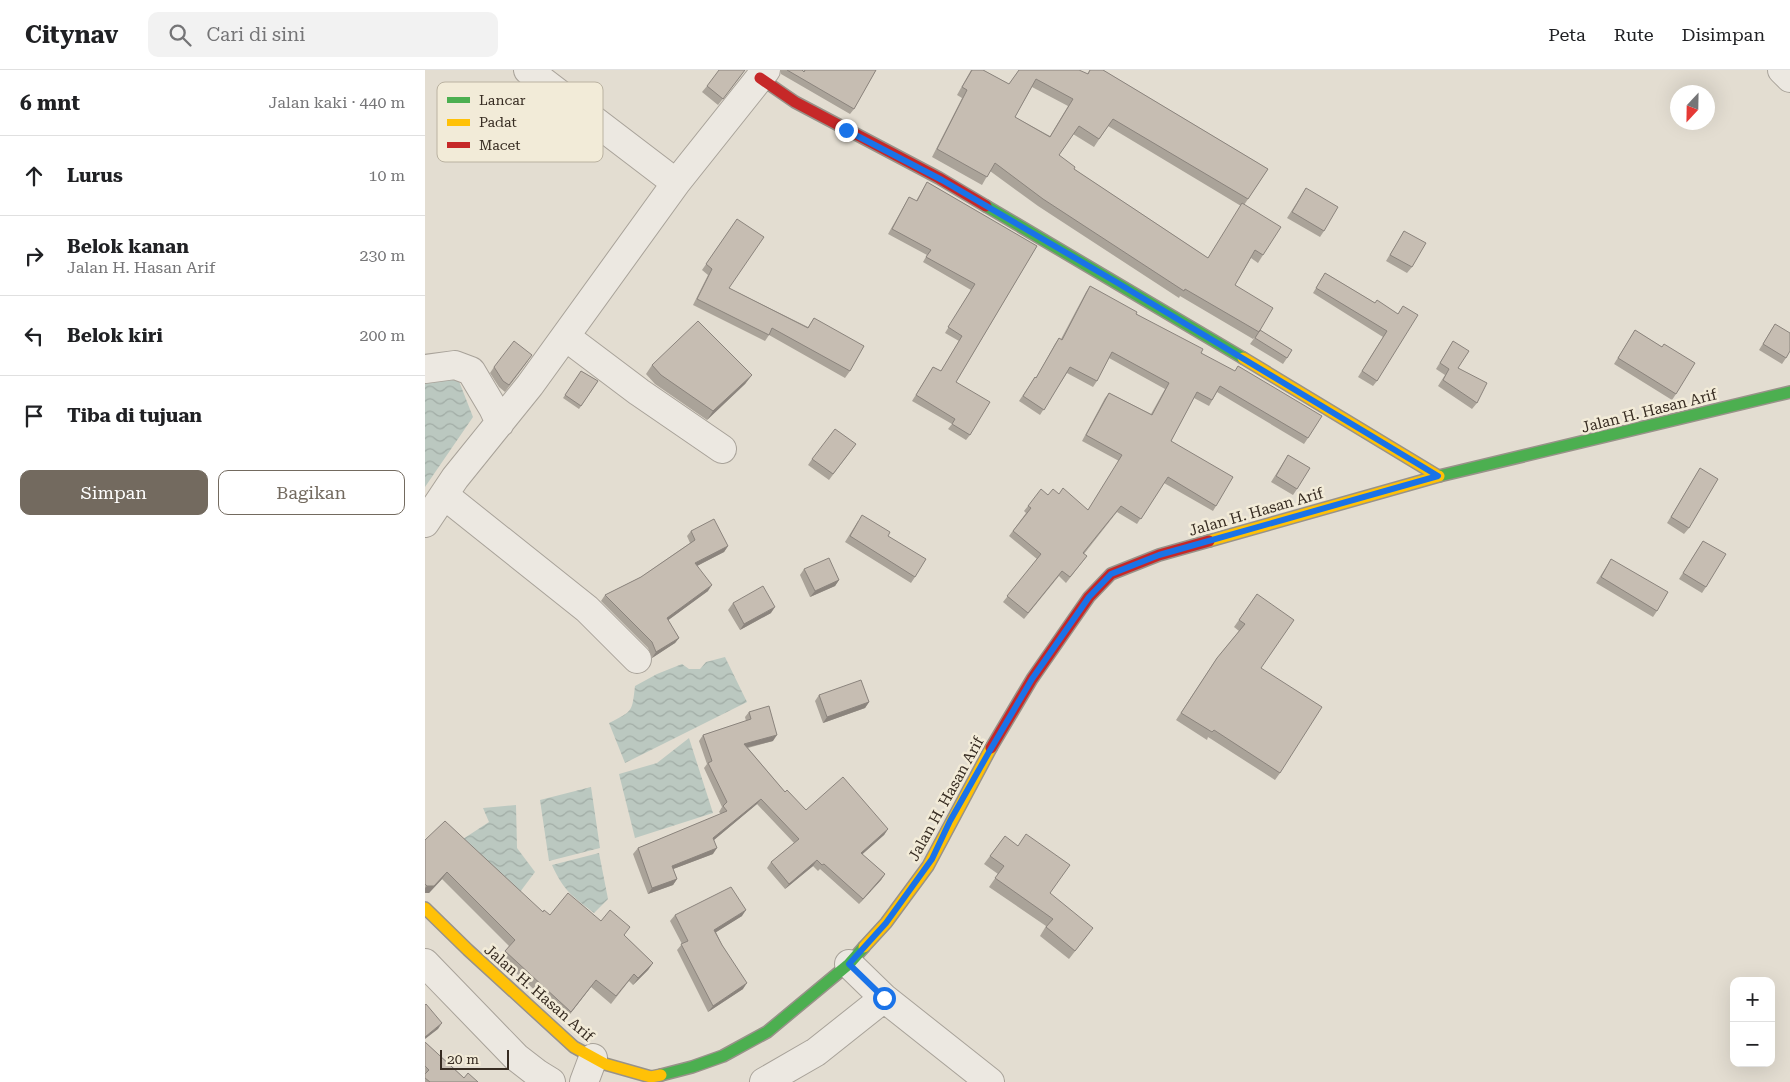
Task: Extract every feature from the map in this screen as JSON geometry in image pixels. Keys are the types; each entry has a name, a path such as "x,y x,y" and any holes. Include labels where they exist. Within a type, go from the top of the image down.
{"main road":[{"path":"763,74 777,91 846,130 942,180 1108,277 1438,476"},
{"name":"Jalan H. Hasan Arif","path":"425,908 567,1040 588,1071 605,1064 651,1077 692,1067 723,1056 767,1032 781,1022 867,982 886,923 932,859 950,821 1032,679 1089,597 1107,578 1123,568 1159,555 1438,476 1790,392"}],"street":[{"path":"528,70 544,82"},
{"path":"1783,70 1790,78"},
{"path":"425,523 455,478 492,406 530,385 676,183 763,74"},
{"path":"603,127 676,183"},
{"path":"566,336 639,392 722,449"},
{"path":"425,369 455,365 465,367 471,371 492,406"},
{"path":"444,495 587,609 637,659"},
{"path":"425,962 515,1057 551,1082"},
{"path":"765,1082 816,1052 867,982 990,1082"}],"water":[{"path":"455,371 473,417 425,487 425,373"},
{"path":"725,657 747,702 625,763 609,723 630,710 635,686 657,674 682,664 689,669 700,669 706,662"},
{"path":"689,738 713,813 635,838 619,774 657,763"},
{"path":"591,787 600,848 549,861 540,800"},
{"path":"516,805 517,848 535,872 520,892 463,839 489,822 483,808"},
{"path":"599,853 608,899 594,913 569,892 560,881 552,865"}],"building":[{"path":"719,70 745,70 723,99 707,86"},
{"path":"787,70 802,70 804,72 805,70 876,70 854,109"},
{"path":"972,70 983,70 1009,84 1019,70 1079,70 1088,74 1090,70 1103,70 1268,169 1248,199 1113,119 1099,139 1079,126 1059,155 1075,167 1074,169 1208,258 1242,203 1281,227 1263,255 1255,250 1235,285 1273,308 1259,332 1185,289 1184,291 1043,199 995,163 987,177 937,149 967,90 962,87","holes":["1036,79 1073,99 1050,137 1015,117"]},
{"path":"927,182 1037,246 956,382 990,402 970,435 952,424 955,419 916,395 933,367 941,371 962,336 948,327 975,284 926,257 931,250 892,229 909,197 917,201"},
{"path":"1306,188 1338,207 1324,231 1292,212"},
{"path":"737,219 764,237 729,288 808,328 814,318 864,346 850,371 772,328 769,335 697,299 712,269 706,264"},
{"path":"1404,231 1426,243 1412,267 1390,255"},
{"path":"1325,273 1375,303 1377,300 1398,314 1403,306 1418,315 1377,381 1362,371 1387,331 1316,288"},
{"path":"1090,286 1137,312 1136,314 1203,349 1201,353 1235,371 1238,366 1322,416 1308,438 1220,386 1212,400 1197,392 1171,441 1233,477 1216,506 1168,477 1141,519 1121,506 1083,553 1087,556 1070,577 1062,571 1028,613 1007,596 1041,554 1013,531 1031,508 1028,506 1041,489 1048,495 1053,489 1059,494 1063,488 1088,510 1122,455 1086,435 1109,393 1152,415 1169,383 1112,352 1097,381 1070,367 1044,410 1023,396 1036,378 1059,338 1062,340"},
{"path":"698,321 752,375 713,411 661,375 652,365"},
{"path":"1775,324 1790,333 1790,351 1786,358 1763,344"},
{"path":"1260,330 1292,350 1287,358 1255,338"},
{"path":"1635,330 1662,347 1664,344 1695,363 1676,394 1618,358"},
{"path":"514,341 532,355 509,385 503,381 494,367"},
{"path":"1453,341 1469,351 1458,368 1487,383 1477,403 1443,380 1449,369 1440,363"},
{"path":"581,371 598,381 581,406 565,395"},
{"path":"835,429 856,444 833,474 812,459"},
{"path":"1288,455 1310,468 1297,489 1276,476"},
{"path":"1700,468 1718,479 1689,528 1671,517"},
{"path":"862,515 890,532 888,536 926,559 915,577 850,536"},
{"path":"714,519 728,546 695,563 712,585 667,618 679,638 656,652 652,642 605,595 641,577 695,540 691,531"},
{"path":"1703,541 1726,554 1706,587 1683,573"},
{"path":"829,558 839,580 815,591 804,569"},
{"path":"1611,559 1668,592 1657,611 1601,577"},
{"path":"763,586 775,607 744,624 733,603"},
{"path":"1257,594 1294,620 1261,668 1322,707 1280,773 1214,730 1212,732 1181,713 1217,658 1245,624 1239,620"},
{"path":"861,680 869,702 827,717 819,695"},
{"path":"769,706 777,735 744,744 785,792 787,790 806,810 843,777 888,829 861,853 885,874 863,899 817,860 789,884 771,862 799,839 761,799 713,838 717,848 672,866 677,879 652,888 638,848 727,811 723,806 727,802 708,763 712,761 703,735 751,719 749,712"},
{"path":"445,821 543,912 544,910 550,915 568,893 601,921 610,910 630,927 624,935 653,963 638,978 634,974 616,996 596,980 571,1012 505,951 515,940 447,872 434,886 427,886 425,884 425,840"},
{"path":"1026,834 1070,865 1050,893 1093,928 1075,951 1046,927 1053,919 995,878 1004,866 990,856 1005,836 1018,846"},
{"path":"731,887 746,910 714,930 747,983 713,1006 681,944 688,941 675,915"},
{"path":"425,1005 442,1023 425,1037"},
{"path":"425,1042 464,1078 468,1073 478,1082 430,1082 425,1078 425,1074 429,1070 425,1066"}],"traffic: fast":[{"path":"986,206 1243,358"},
{"path":"1439,476 1790,392"},
{"path":"661,1075 723,1056 767,1032 849,964 864,947"}],"traffic: slow":[{"path":"1243,358 1438,476"},
{"path":"1209,541 1439,476"},
{"path":"864,947 886,923 928,866 991,748"},
{"path":"425,908 574,1047 605,1064 651,1077 661,1075"}],"traffic: jam":[{"path":"760,78 795,102 939,178 986,206"},
{"path":"991,748 1032,679 1089,597 1111,574 1159,555 1209,541"}],"route":[{"path":"846,130 942,180 1116,282 1438,476 1159,555 1111,574 1089,597 1032,679 950,821 932,859 886,923 849,964 884,998"}]}
